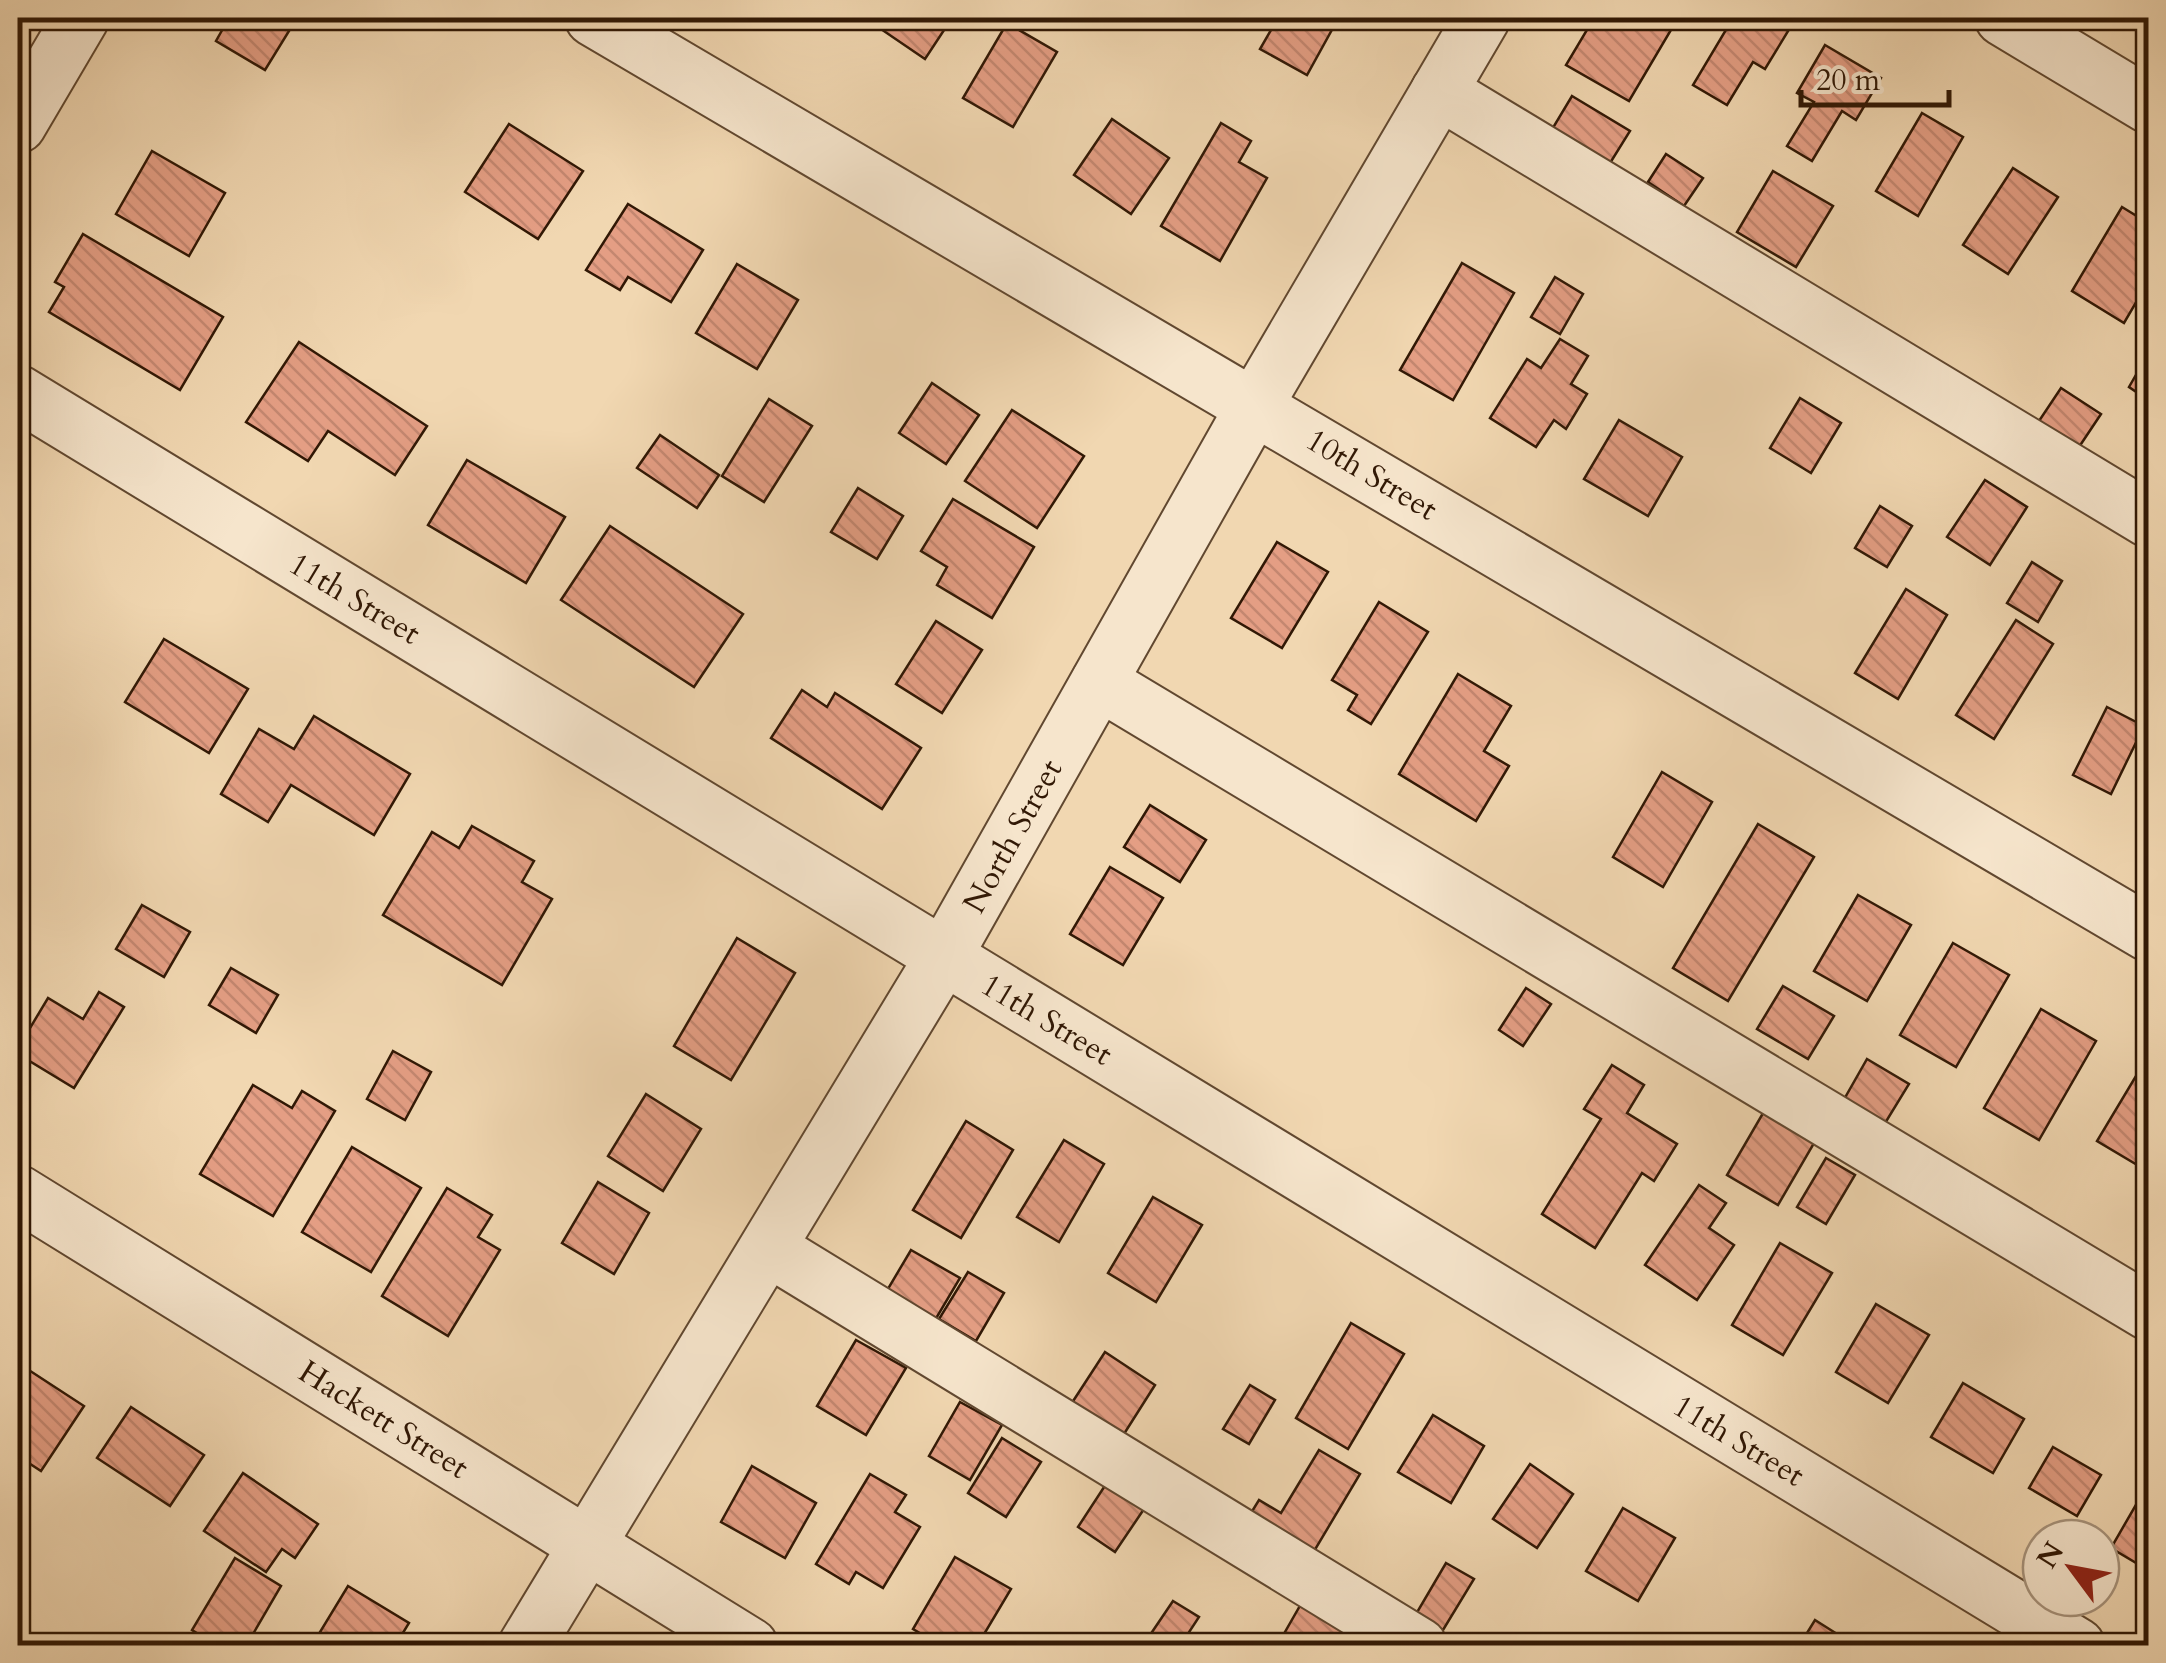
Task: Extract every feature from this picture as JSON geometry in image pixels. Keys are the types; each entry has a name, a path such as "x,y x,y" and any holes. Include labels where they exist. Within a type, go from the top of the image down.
{"street":[{"path":"18,125 81,18"},
{"name":"10th Street","path":"594,18 2148,933"},
{"name":"North Street","path":"526,1646 944,956 1254,404 1482,18"},
{"path":"2003,18 2148,105"},
{"path":"1439,90 2148,519"},
{"name":"11th Street","path":"18,393 2076,1646"},
{"path":"1098,682 2148,1312"},
{"name":"Hackett Street","path":"18,1193 750,1646"},
{"path":"768,1248 1419,1646"}],"building":[{"path":"229,18 297,18 265,70 216,41"},
{"path":"875,18 952,18 925,59 872,23"},
{"path":"1278,18 1318,18 1334,26 1307,75 1260,49"},
{"path":"1594,18 1678,18 1629,101 1566,65"},
{"path":"1733,18 1796,18 1765,69 1753,62 1727,105 1693,85"},
{"path":"1007,23 1057,52 1013,127 963,98"},
{"path":"1825,45 1881,78 1856,120 1842,111 1812,161 1787,146 1814,102 1797,93"},
{"path":"1572,96 1630,131 1602,176 1545,141"},
{"path":"1922,113 1963,137 1918,216 1876,191"},
{"path":"1112,119 1169,158 1131,214 1074,175"},
{"path":"1221,123 1251,141 1239,162 1267,178 1220,261 1161,226"},
{"path":"509,124 583,171 538,239 465,192"},
{"path":"152,151 225,193 189,256 116,214"},
{"path":"1666,154 1703,178 1684,206 1648,182"},
{"path":"2013,168 2058,197 2008,274 1963,245"},
{"path":"1773,171 1833,206 1796,267 1737,232"},
{"path":"628,204 703,250 671,302 628,277 620,290 586,270"},
{"path":"2122,207 2148,223 2148,282 2124,323 2072,291"},
{"path":"83,234 223,317 180,390 49,312 64,287 55,282"},
{"path":"1462,263 1514,293 1453,400 1400,370"},
{"path":"737,264 798,300 757,369 696,333"},
{"path":"1555,277 1583,294 1560,334 1531,317"},
{"path":"1560,339 1588,356 1571,384 1587,394 1566,429 1554,420 1536,447 1490,418 1527,359 1541,368"},
{"path":"299,342 427,426 395,475 328,431 308,461 246,422"},
{"path":"2148,354 2148,400 2129,387"},
{"path":"932,383 979,415 946,464 899,433"},
{"path":"2061,388 2101,414 2069,462 2029,436"},
{"path":"1800,398 1841,423 1811,473 1770,448"},
{"path":"769,399 812,426 764,502 722,476"},
{"path":"1012,410 1084,456 1037,528 965,481"},
{"path":"1619,420 1682,457 1648,516 1584,479"},
{"path":"660,435 719,475 697,508 637,468"},
{"path":"467,460 565,517 526,583 428,525"},
{"path":"1985,480 2027,507 1990,565 1947,537"},
{"path":"858,488 903,516 877,559 831,532"},
{"path":"953,499 1034,547 992,618 937,585 947,567 921,551"},
{"path":"1880,506 1912,526 1887,567 1855,548"},
{"path":"610,526 743,614 694,687 561,600"},
{"path":"1277,542 1328,572 1282,648 1231,618"},
{"path":"2032,562 2062,581 2038,622 2007,603"},
{"path":"1906,589 1947,615 1898,699 1855,673"},
{"path":"1379,602 1428,632 1371,724 1348,710 1357,695 1332,680"},
{"path":"2016,620 2053,644 1994,739 1956,715"},
{"path":"936,621 982,650 942,713 896,684"},
{"path":"164,639 248,689 209,753 125,702"},
{"path":"1458,674 1511,706 1484,751 1509,766 1476,821 1399,774"},
{"path":"802,690 827,707 835,693 921,748 882,809 771,738"},
{"path":"2107,707 2144,726 2111,794 2073,775"},
{"path":"314,716 410,774 374,835 291,785 268,822 221,794 259,729 294,749"},
{"path":"1662,772 1712,802 1663,887 1613,857"},
{"path":"1150,805 1206,840 1180,882 1124,847"},
{"path":"1758,824 1814,857 1728,1001 1673,968"},
{"path":"472,826 534,861 522,882 552,899 502,985 383,915 432,832 459,848"},
{"path":"1110,867 1163,898 1123,965 1070,934"},
{"path":"1858,895 1911,925 1867,1001 1814,971"},
{"path":"142,905 190,932 164,977 116,949"},
{"path":"737,938 795,973 731,1080 674,1046"},
{"path":"1953,943 2009,975 1956,1067 1900,1035"},
{"path":"231,968 278,995 256,1033 209,1005"},
{"path":"1783,986 1834,1016 1808,1059 1757,1029"},
{"path":"1526,988 1551,1004 1523,1046 1499,1030"},
{"path":"99,992 124,1007 74,1088 18,1054 48,998 83,1019"},
{"path":"2041,1009 2096,1041 2039,1140 1984,1108"},
{"path":"393,1051 431,1072 405,1120 367,1099"},
{"path":"1867,1059 1909,1084 1879,1133 1838,1110"},
{"path":"1612,1065 1644,1085 1627,1113 1677,1144 1654,1181 1642,1173 1595,1248 1542,1214 1601,1119 1584,1109"},
{"path":"2136,1076 2148,1083 2148,1161 2144,1169 2097,1141"},
{"path":"253,1085 292,1108 302,1091 335,1111 273,1216 200,1174"},
{"path":"646,1094 701,1129 663,1191 608,1156"},
{"path":"1766,1108 1817,1138 1778,1205 1727,1175"},
{"path":"966,1121 1013,1150 961,1238 913,1210"},
{"path":"1064,1140 1104,1164 1059,1242 1017,1217"},
{"path":"352,1147 421,1188 371,1272 302,1232"},
{"path":"1826,1158 1855,1175 1826,1224 1797,1207"},
{"path":"598,1182 649,1213 614,1274 562,1243"},
{"path":"1699,1185 1726,1203 1709,1228 1734,1245 1697,1300 1645,1265"},
{"path":"447,1188 492,1215 478,1237 500,1250 448,1336 382,1296"},
{"path":"1153,1197 1202,1225 1156,1302 1108,1273"},
{"path":"1780,1243 1832,1273 1783,1355 1732,1325"},
{"path":"911,1250 960,1278 928,1332 879,1304"},
{"path":"968,1272 1004,1293 976,1341 939,1319"},
{"path":"1876,1304 1929,1335 1888,1403 1836,1372"},
{"path":"1351,1323 1404,1354 1348,1449 1296,1418"},
{"path":"856,1340 906,1368 866,1435 817,1406"},
{"path":"1105,1352 1155,1385 1117,1445 1066,1412"},
{"path":"18,1363 84,1406 41,1471 18,1456"},
{"path":"1963,1383 2024,1419 1993,1473 1931,1437"},
{"path":"1250,1385 1275,1400 1249,1444 1223,1429"},
{"path":"960,1402 1002,1425 970,1480 929,1456"},
{"path":"131,1407 204,1455 170,1506 97,1458"},
{"path":"1433,1415 1484,1446 1451,1503 1398,1472"},
{"path":"1002,1438 1041,1462 1006,1517 968,1493"},
{"path":"2053,1447 2101,1475 2077,1516 2029,1488"},
{"path":"1319,1450 1360,1474 1307,1563 1243,1526 1259,1500 1281,1513"},
{"path":"1530,1464 1573,1494 1537,1548 1493,1519"},
{"path":"752,1466 816,1503 785,1558 721,1522"},
{"path":"243,1473 318,1524 295,1558 282,1549 266,1572 204,1531"},
{"path":"870,1474 906,1495 895,1512 920,1527 883,1588 856,1572 849,1584 816,1564"},
{"path":"1108,1481 1146,1506 1115,1552 1078,1527"},
{"path":"2148,1484 2148,1570 2121,1554 2121,1531"},
{"path":"1623,1508 1675,1538 1638,1601 1586,1571"},
{"path":"955,1557 1011,1589 977,1646 942,1646 913,1629"},
{"path":"235,1558 281,1586 246,1646 218,1646 192,1630"},
{"path":"1446,1563 1474,1579 1443,1630 1416,1614"},
{"path":"348,1586 409,1623 395,1646 332,1646 335,1641 320,1632"},
{"path":"1173,1601 1199,1617 1180,1646 1159,1646 1148,1638"},
{"path":"1301,1604 1369,1646 1277,1646"},
{"path":"1815,1620 1856,1646 1799,1646"}]}
